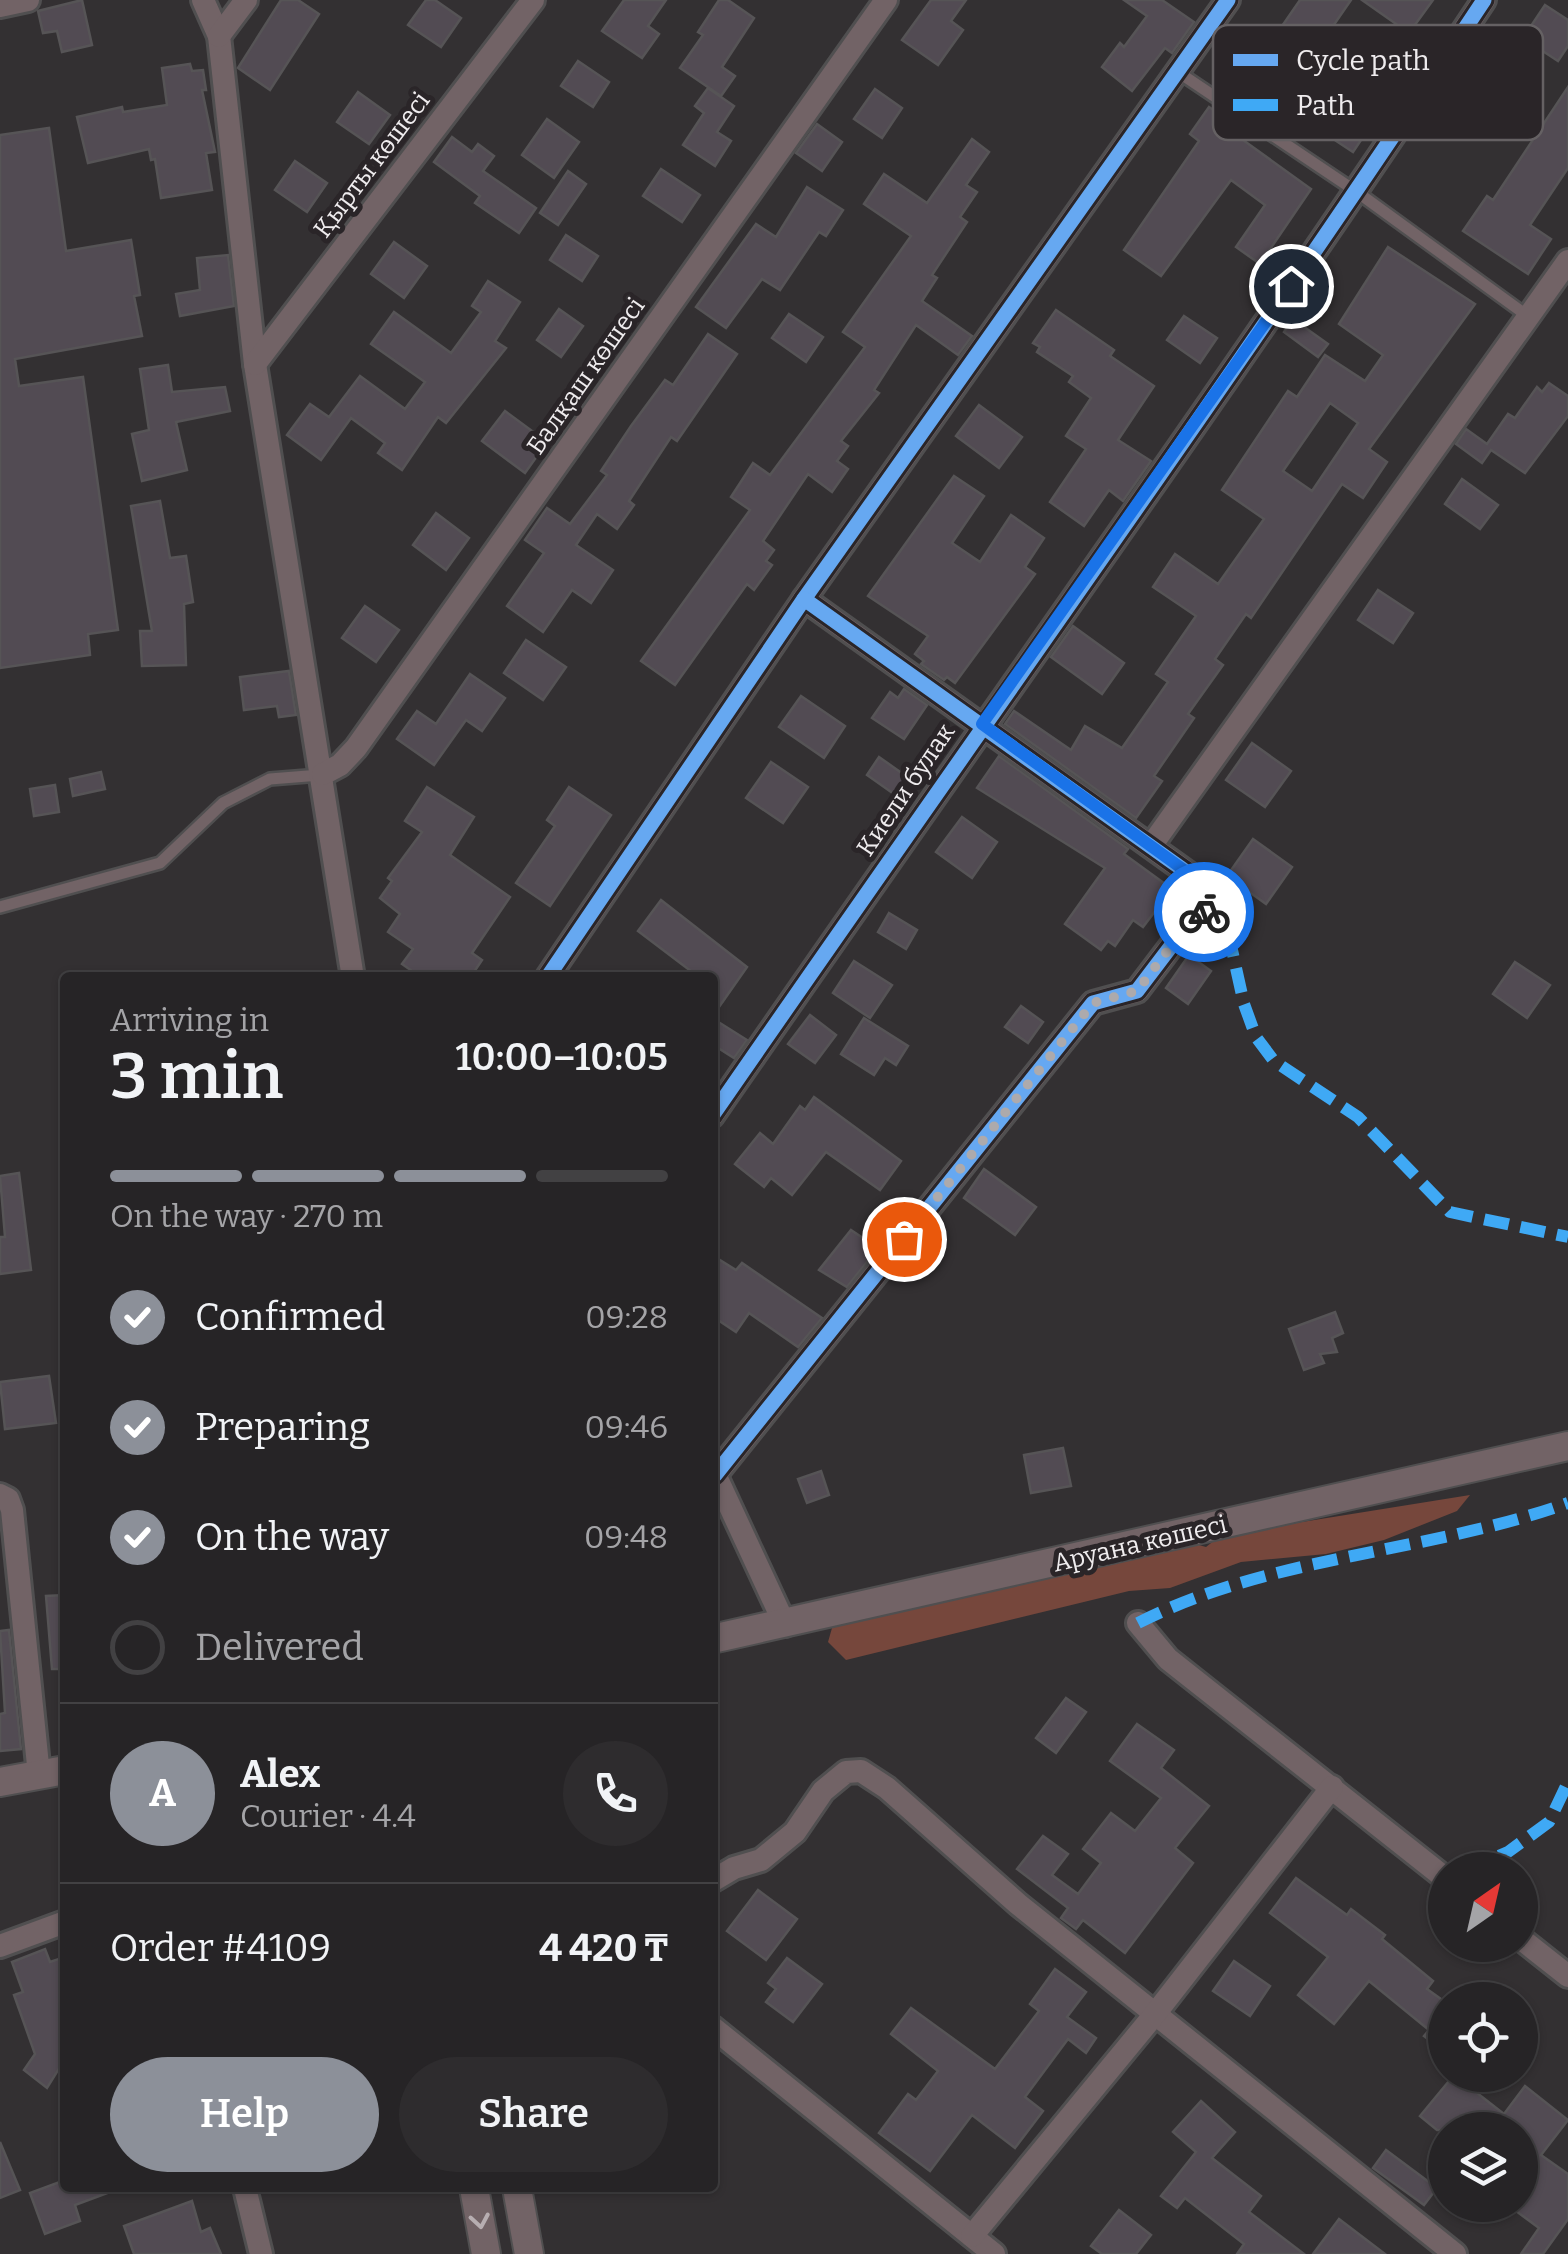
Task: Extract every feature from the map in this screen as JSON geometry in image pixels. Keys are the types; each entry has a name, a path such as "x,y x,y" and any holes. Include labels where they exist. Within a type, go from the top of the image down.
{"street":[{"path":"0,6 28,0"},
{"path":"203,0 220,36 254,364 323,774 351,972"},
{"path":"220,36 246,0"},
{"name":"Қырты көшесі","path":"254,364 534,0"},
{"name":"Балқаш көшесі","path":"323,774 356,748 886,0"},
{"path":"551,972 804,599 1228,0"},
{"name":"Киели булак","path":"1467,25 1484,0"},
{"name":"Киели булак","path":"718,1107 1391,140"},
{"path":"1151,846 1568,261"},
{"path":"718,1467 1093,1003 1137,991 1178,937 1220,896 804,599"},
{"name":"Аруана көшесі","path":"718,1639 1568,1446"},
{"path":"718,1480 786,1625"},
{"path":"0,1495 8,1499 12,1510 52,1773 0,1782"},
{"path":"1138,1623 1168,1659 1428,1864"},
{"path":"718,1878 761,1860 795,1832 823,1791 846,1772 860,1771 887,1788 1018,1904 1455,2254"},
{"path":"972,2236 1155,2014 1332,1788"},
{"path":"0,1946 60,1924"},
{"path":"1538,1952 1568,1976"},
{"path":"718,2032 994,2254"},
{"path":"246,2192 261,2254"},
{"path":"475,2192 486,2254"},
{"path":"519,2192 529,2254"}],"lane":[{"path":"1178,72 1213,95"},
{"path":"1279,140 1529,317"},
{"path":"0,906 160,862 223,803 270,779 323,774"}],"shaded area":[{"path":"1470,1495 1457,1511 1384,1540 1326,1554 1241,1562 1170,1588 1129,1591 846,1660 828,1642 834,1621 1192,1543 1206,1547 1221,1535"}],"building":[{"path":"82,0 92,45 62,52 57,31 43,33 38,11"},
{"path":"281,0 298,0 319,14 270,90 238,68"},
{"path":"426,0 435,0 461,18 441,47 408,25"},
{"path":"624,0 666,0 648,26 659,34 642,58 602,31"},
{"path":"719,0 728,0 754,18 722,67 735,76 721,96 680,68 703,35 698,32"},
{"path":"931,0 966,0 951,21 963,30 938,65 902,40"},
{"path":"1124,0 1162,0 1194,22 1172,53 1165,48 1132,91 1102,67 1120,43 1124,47 1147,16"},
{"path":"1300,0 1351,0 1334,25 1283,25"},
{"path":"1362,0 1433,0 1415,25 1398,25"},
{"path":"1545,5 1568,20 1568,46 1558,61 1543,51 1543,25 1532,25"},
{"path":"578,61 609,82 593,107 561,86"},
{"path":"190,64 192,71 203,70 206,90 202,90 215,152 206,153 212,190 161,198 155,159 151,160 149,149 88,163 77,117 122,107 123,112 167,105 162,68"},
{"path":"1568,87 1568,168 1530,225 1551,239 1528,274 1463,231 1487,196 1493,200 1533,140 1543,140 1543,125"},
{"path":"708,88 734,106 717,132 731,141 715,166 683,145 704,113 695,106"},
{"path":"875,89 902,108 882,138 854,119"},
{"path":"358,92 390,115 369,144 337,122"},
{"path":"1209,107 1213,110 1213,140 1243,140 1311,189 1260,264 1236,247 1265,205 1231,180 1161,276 1124,250 1199,141 1190,134"},
{"path":"547,119 579,142 554,178 522,155"},
{"path":"817,124 842,142 822,171 796,153"},
{"path":"49,128 66,251 131,240 140,295 134,296 142,336 15,359 19,386 83,377 118,630 88,634 90,655 0,668 0,135"},
{"path":"452,137 472,152 478,144 494,156 483,171 536,208 519,233 475,203 480,196 434,162"},
{"path":"972,139 989,152 966,185 977,192 960,217 967,222 932,275 937,278 922,301 972,336 958,355 916,325 874,390 879,393 841,441 848,446 837,461 848,469 832,492 808,474 763,541 774,550 766,561 772,565 754,590 747,584 675,685 641,661 750,510 731,497 753,463 770,475 865,347 843,332 911,236 864,204 884,174 927,203"},
{"path":"1335,140 1361,140 1353,152"},
{"path":"295,161 327,183 307,212 275,190"},
{"path":"661,169 700,195 682,222 643,196"},
{"path":"568,171 586,184 558,225 540,213"},
{"path":"807,187 843,210 826,236 819,232 780,290 762,279 726,328 696,307 756,224 776,237"},
{"path":"566,235 598,256 582,281 550,260"},
{"path":"394,242 427,266 404,298 371,274"},
{"path":"1388,247 1475,304 1369,449 1387,462 1363,498 1342,484 1251,618 1246,614 1215,659 1223,665 1188,714 1194,718 1154,776 1162,781 1136,818 1005,724 1014,711 1071,750 1085,726 1122,748 1168,682 1156,674 1196,616 1153,587 1175,554 1218,584 1264,519 1222,490 1288,391 1297,397 1325,355 1365,381 1383,355 1339,324","holes":["1330,403 1358,423 1312,491 1283,471"]},
{"path":"228,255 234,306 180,316 176,294 200,290 197,258"},
{"path":"488,281 520,302 495,341 506,348 446,423 438,417 402,470 378,453 385,443 351,418 321,460 287,435 310,404 329,417 360,376 405,409 425,382 371,344 394,312 451,353 481,312 472,306"},
{"path":"559,309 583,326 561,357 537,340"},
{"path":"1056,310 1114,350 1110,356 1154,386 1118,440 1151,461 1123,501 1109,490 1084,526 1050,502 1086,449 1066,436 1091,398 1069,382 1073,376 1037,352 1040,347 1033,343"},
{"path":"789,314 823,337 806,362 772,338"},
{"path":"1184,316 1217,338 1200,363 1167,340"},
{"path":"1293,319 1328,344 1318,357 1284,332"},
{"path":"708,334 737,354 677,441 671,437 629,501 634,505 617,529 597,514 576,545 613,570 591,603 572,590 543,632 507,606 544,553 525,540 547,508 570,524 607,475 601,471 631,426 665,380 673,385"},
{"path":"168,365 172,392 225,387 230,411 176,422 187,470 142,481 132,434 149,430 140,369"},
{"path":"1549,383 1568,396 1568,416 1525,473 1491,450 1482,463 1456,444 1466,429 1487,444 1508,414 1515,418 1537,387 1542,392"},
{"path":"979,405 1022,437 999,468 956,436"},
{"path":"505,411 547,442 525,473 482,441"},
{"path":"954,476 984,496 952,543 980,562 1011,515 1044,538 1025,567 1035,574 955,683 921,664 924,661 915,654 928,636 868,596"},
{"path":"1462,479 1498,505 1480,529 1445,504"},
{"path":"160,501 170,558 186,556 193,602 184,604 186,665 142,666 140,631 152,631 131,506"},
{"path":"436,513 469,538 446,570 413,545"},
{"path":"1378,590 1413,613 1393,643 1358,620"},
{"path":"365,606 399,630 376,662 342,638"},
{"path":"1073,626 1124,663 1102,694 1051,657"},
{"path":"526,640 566,667 543,700 504,673"},
{"path":"289,671 296,715 279,717 277,706 244,710 240,677"},
{"path":"470,674 505,698 482,731 466,720 434,765 397,739 417,711 436,724"},
{"path":"904,689 927,705 904,739 872,718 890,692 898,698"},
{"path":"801,696 845,726 824,758 779,727"},
{"path":"1252,743 1291,771 1265,807 1226,780"},
{"path":"999,756 1128,849 1124,854 1172,889 1143,927 1133,920 1115,946 1108,941 1101,950 1065,924 1105,868 977,788"},
{"path":"879,757 913,781 901,799 867,775"},
{"path":"771,762 808,787 783,823 746,798"},
{"path":"101,772 105,789 73,796 70,779"},
{"path":"55,785 59,812 34,816 30,789"},
{"path":"427,787 474,817 450,855 510,897 472,953 482,960 474,972 413,972 402,964 413,949 388,932 400,914 380,898 392,881 388,878 422,832 405,821"},
{"path":"569,787 611,815 550,906 516,883 555,826 547,820"},
{"path":"962,817 997,842 972,878 936,852"},
{"path":"1253,839 1292,867 1266,904 1227,876"},
{"path":"661,900 747,967 718,1008 718,972 692,972 638,931"},
{"path":"889,913 917,930 906,949 878,932"},
{"path":"1189,955 1211,971 1188,1004 1166,988"},
{"path":"854,961 892,985 870,1018 833,993"},
{"path":"1515,962 1550,985 1527,1018 1493,994"},
{"path":"1021,1006 1043,1022 1028,1043 1005,1027"},
{"path":"810,1015 836,1035 815,1063 788,1044"},
{"path":"864,1018 908,1046 896,1065 885,1058 874,1075 841,1054"},
{"path":"718,1022 747,1040 734,1058 718,1048"},
{"path":"814,1097 901,1161 880,1190 826,1152 792,1195 771,1178 764,1187 735,1164 760,1133 773,1144 800,1106 805,1110"},
{"path":"984,1169 1036,1207 1015,1235 964,1198"},
{"path":"19,1173 31,1270 0,1274 0,1237 5,1237 0,1176"},
{"path":"851,1230 878,1248 847,1287 819,1270"},
{"path":"718,1259 736,1270 742,1263 822,1318 798,1347 749,1313 736,1332 718,1320"},
{"path":"1335,1312 1343,1333 1332,1338 1337,1352 1320,1354 1324,1363 1304,1370 1289,1329"},
{"path":"49,1376 56,1423 5,1429 0,1382"},
{"path":"1063,1448 1071,1486 1031,1493 1024,1455"},
{"path":"821,1471 829,1495 807,1503 798,1479"},
{"path":"60,1595 60,1669 52,1669 46,1596"},
{"path":"9,1630 21,1749 0,1751 0,1714 5,1713 0,1631"},
{"path":"1066,1698 1086,1712 1056,1753 1036,1738"},
{"path":"1137,1724 1174,1750 1161,1768 1209,1806 1175,1848 1193,1863 1125,1953 1083,1920 1076,1929 1061,1918 1068,1908 1017,1869 1043,1836 1068,1854 1052,1875 1078,1894 1101,1863 1083,1849 1111,1813 1135,1831 1161,1798 1110,1761"},
{"path":"1296,1878 1347,1915 1351,1909 1433,1981 1428,1982 1427,1989 1428,2029 1369,1981 1334,2024 1298,1995 1328,1957 1270,1913"},
{"path":"758,1890 797,1919 766,1960 727,1931"},
{"path":"45,1949 50,1962 60,1959 60,2067 47,2088 24,2070 35,2054 14,1995 23,1992 12,1962"},
{"path":"787,1958 822,1984 793,2022 766,2002 776,1989 768,1983"},
{"path":"1234,1961 1270,1986 1250,2016 1213,1991"},
{"path":"1055,1969 1086,1992 1067,2017 1096,2038 1086,2053 1068,2039 1025,2097 1043,2111 1015,2148 972,2115 930,2171 879,2133 908,2094 916,2100 938,2071 891,2034 911,2008 995,2069 1039,2011 1030,2004"},
{"path":"1440,2092 1476,2092 1501,2112 1428,2112 1428,2123 1420,2116"},
{"path":"1520,2092 1533,2092 1568,2120 1541,2155 1568,2174 1568,2219 1543,2254 1521,2254 1539,2228 1531,2222 1538,2222 1538,2112 1506,2112"},
{"path":"1201,2101 1235,2132 1212,2158 1261,2196 1249,2212 1304,2254 1237,2254 1244,2244 1185,2198 1177,2208 1161,2196 1196,2152 1173,2132"},
{"path":"0,2142 20,2190 0,2198"},
{"path":"1386,2150 1428,2181 1428,2200 1424,2205 1373,2168"},
{"path":"60,2182 60,2192 110,2192 75,2205 80,2221 45,2234 30,2193"},
{"path":"192,2201 201,2232 210,2228 221,2254 134,2254 124,2226"},
{"path":"1119,2210 1151,2235 1136,2254 1102,2254 1091,2246"},
{"path":"1339,2219 1385,2254 1313,2254"}],"marked path":[{"path":"1220,896 1244,1004 1256,1037 1274,1061 1358,1117 1450,1212 1568,1237"},
{"path":"1138,1623 1189,1600 1242,1583 1515,1520 1568,1503"},
{"path":"1508,1852 1549,1822 1568,1782"}],"cycle path":[{"path":"551,972 804,599 1228,0"},
{"path":"1467,25 1484,0"},
{"path":"718,1107 1391,140"},
{"path":"718,1471 1093,1003 1137,991 1178,937 1220,896 804,599"}],"way so far":[{"path":"904,1239 1093,1003 1137,991 1178,937 1204,912"}],"route":[{"path":"1204,912 1220,896 982,724 1291,286"}]}
